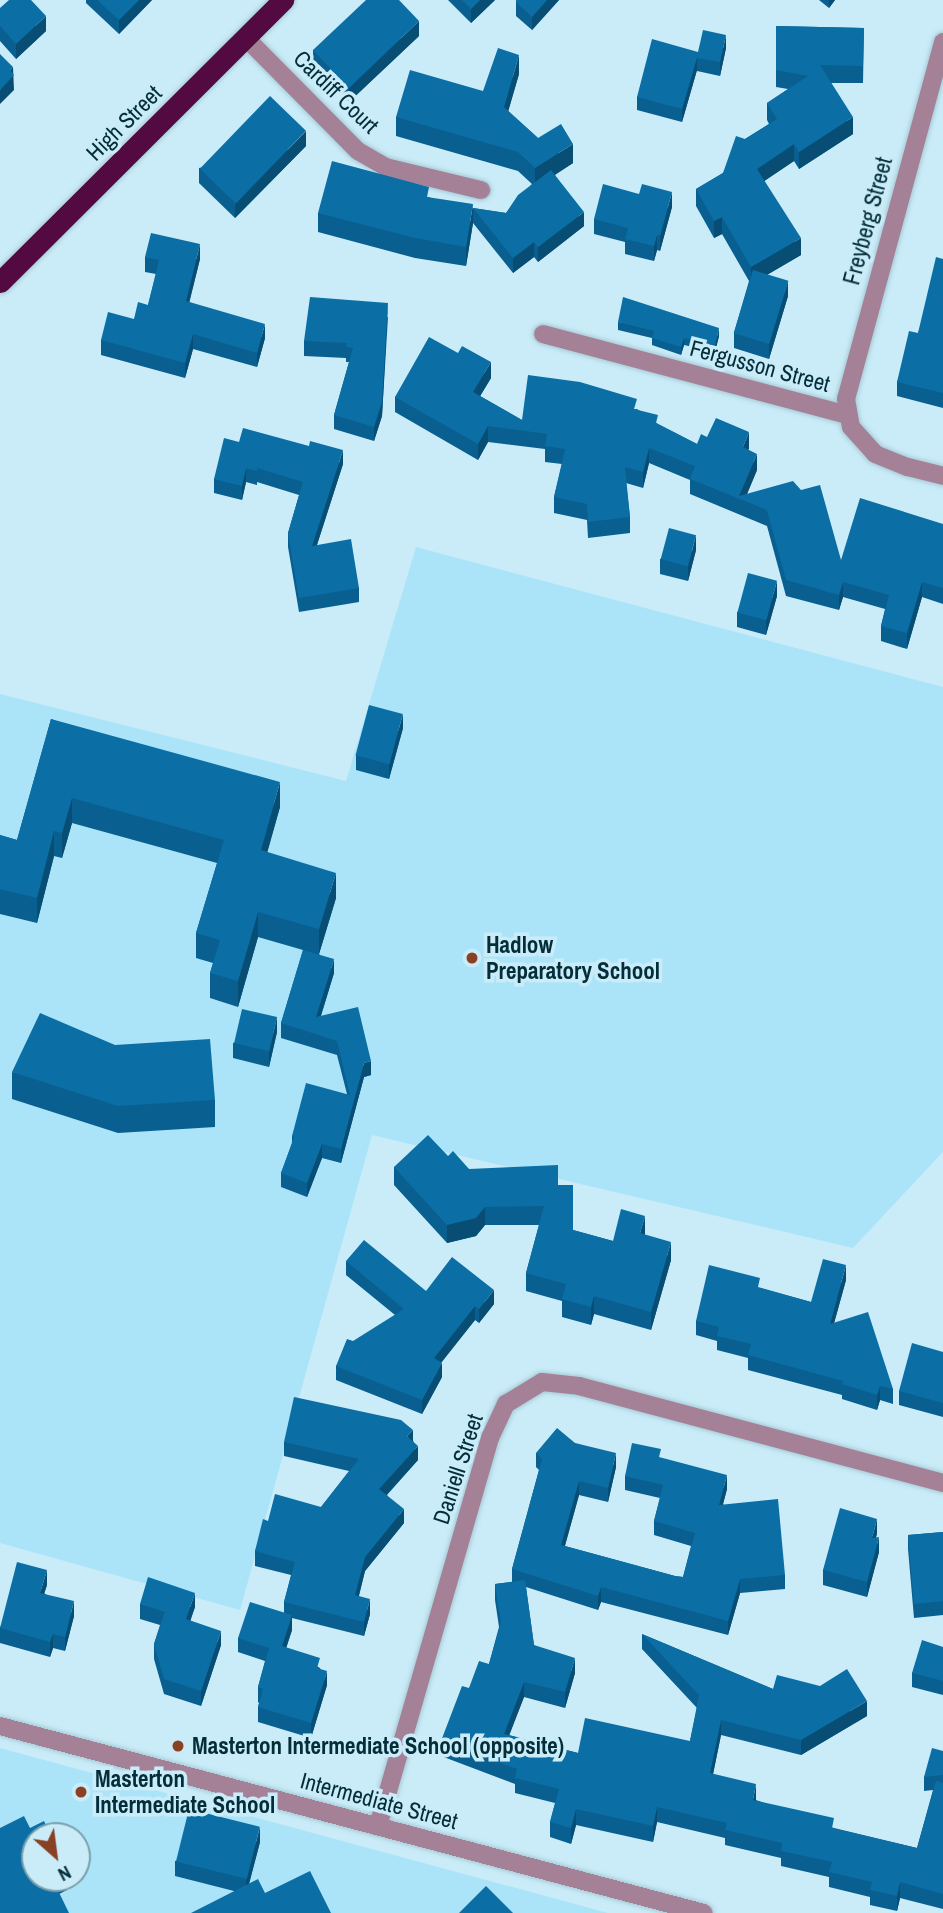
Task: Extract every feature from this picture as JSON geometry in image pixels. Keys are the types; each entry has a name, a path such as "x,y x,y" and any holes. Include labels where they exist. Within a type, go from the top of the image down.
{"highway":[{"name":"High Street","path":"0,282 283,0"}],"street":[{"name":"Cardiff Court","path":"246,38 358,150 386,167 481,190"},
{"name":"Freyberg Street","path":"847,415 847,387 943,42"},
{"name":"Fergusson Street","path":"543,334 847,415 859,438 875,454 908,467 943,476"},
{"name":"Daniell Street","path":"378,1826 490,1438 506,1404 530,1389 542,1382 579,1387 943,1483"},
{"name":"Intermediate Street","path":"0,1726 704,1913"}],"shaded area":[{"name":"Hadlow Preparatory School","path":"416,547 943,687 943,1152 853,1248 372,1135 240,1610 0,1543 0,694 346,781"},
{"name":"Masterton Intermediate School","path":"0,1748 608,1913 0,1913"}],"building":[{"path":"9,0 31,0 46,16 16,44 0,26 0,8"},
{"path":"97,0 139,0 119,20"},
{"path":"366,0 399,0 419,21 349,88 313,50"},
{"path":"462,0 480,0 471,9"},
{"path":"516,0 547,0 532,17"},
{"path":"776,26 864,28 863,66 820,65 853,117 799,152 794,144 757,169 801,238 751,267 722,217 714,221 696,189 723,173 736,136 745,139 777,119 767,103 808,76 776,70"},
{"path":"703,30 726,35 720,62 697,58 698,54 682,109 637,97 652,39 698,52"},
{"path":"498,48 519,55 504,107 538,138 561,124 573,144 535,168 518,152 396,117 410,70 483,91"},
{"path":"0,54 13,67 10,70 14,75 0,90"},
{"path":"270,96 306,131 236,203 200,169"},
{"path":"332,161 429,187 427,197 473,204 466,247 415,238 318,213"},
{"path":"551,170 584,212 538,247 534,242 513,258 473,208 506,213 518,195"},
{"path":"603,184 639,194 642,184 672,192 660,236 657,235 654,246 625,239 628,228 594,219"},
{"path":"151,233 200,244 186,301 265,324 257,353 193,334 185,363 101,340 108,312 134,319 138,302 148,305 159,260 145,257"},
{"path":"936,257 943,259 943,393 897,382 909,331 918,333"},
{"path":"753,270 788,281 769,344 734,333"},
{"path":"310,297 388,303 382,402 374,427 334,415 353,348 346,347 347,343 304,341"},
{"path":"623,297 719,328 715,345 684,338 681,347 652,338 654,331 618,322"},
{"path":"429,337 458,353 462,346 491,362 473,392 522,420 528,375 580,382 637,399 634,409 658,415 656,423 697,444 701,434 707,437 716,418 749,432 743,447 757,454 739,496 793,481 801,490 820,485 841,560 860,498 943,524 943,588 922,582 907,633 881,626 889,595 843,582 839,595 786,580 767,510 690,479 695,466 649,448 643,472 625,467 630,517 588,522 587,504 554,497 565,449 545,446 547,434 488,426 478,444 395,397"},
{"path":"243,428 309,446 310,441 343,450 312,546 351,539 359,588 299,598 288,533 303,482 257,468 257,471 246,468 242,486 214,479 224,438 239,442"},
{"path":"669,528 696,535 688,566 661,559"},
{"path":"748,573 777,581 766,620 737,613"},
{"path":"369,705 403,714 389,764 356,755"},
{"path":"51,719 280,782 261,850 336,873 319,929 258,912 238,981 210,973 220,940 196,933 224,840 72,798 62,833 54,831 37,898 0,889 0,835 17,840"},
{"path":"303,950 334,959 316,1017 358,1007 371,1061 364,1063 341,1149 322,1144 307,1183 281,1173 294,1137 292,1136 306,1083 350,1095 337,1041 281,1023"},
{"path":"242,1009 277,1017 269,1051 234,1043"},
{"path":"40,1013 115,1045 210,1039 215,1100 118,1106 12,1072"},
{"path":"428,1135 448,1156 453,1151 469,1169 558,1165 558,1185 573,1185 573,1230 613,1241 621,1209 645,1216 640,1233 671,1242 651,1312 594,1296 591,1307 562,1299 566,1284 526,1273 544,1206 485,1207 476,1218 447,1225 394,1167"},
{"path":"364,1240 426,1291 452,1257 494,1290 479,1309 475,1306 434,1358 442,1363 422,1400 336,1366 347,1339 353,1341 404,1309 346,1261"},
{"path":"823,1259 846,1265 830,1324 868,1312 893,1389 880,1386 877,1395 842,1384 843,1381 748,1355 751,1344 717,1336 719,1327 696,1321 709,1265 760,1278 758,1287 811,1302"},
{"path":"912,1343 943,1352 943,1403 899,1391"},
{"path":"294,1397 401,1420 413,1430 407,1436 418,1446 379,1489 404,1509 365,1557 355,1595 370,1599 364,1622 284,1602 295,1562 255,1551 263,1519 268,1521 275,1494 321,1507 359,1459 284,1442"},
{"path":"557,1428 575,1443 616,1453 608,1488 579,1481 561,1545 683,1577 695,1533 654,1521 663,1485 625,1476 632,1443 661,1449 659,1457 727,1475 719,1505 778,1499 785,1575 740,1579 728,1621 601,1587 598,1596 512,1569 542,1459 536,1453"},
{"path":"840,1508 877,1519 872,1538 879,1537 867,1582 823,1570"},
{"path":"943,1532 943,1601 914,1604 908,1535"},
{"path":"17,1562 47,1570 40,1593 74,1601 65,1637 53,1634 50,1642 0,1628"},
{"path":"148,1577 195,1593 186,1619 221,1631 201,1691 164,1679 154,1644 165,1612 140,1604"},
{"path":"525,1580 534,1645 575,1658 565,1692 524,1682 504,1734 578,1753 585,1718 690,1741 699,1695 642,1634 773,1689 777,1675 820,1686 847,1669 867,1701 801,1740 721,1720 710,1773 756,1784 753,1800 834,1818 832,1828 917,1848 936,1781 943,1783 943,1894 900,1882 897,1896 870,1890 872,1882 829,1872 832,1862 781,1851 782,1843 725,1830 727,1823 657,1807 653,1826 576,1809 571,1828 550,1822 559,1789 515,1778 517,1769 441,1741 462,1686 469,1688 479,1661 489,1664 501,1622 495,1584"},
{"path":"250,1602 292,1615 282,1646 320,1658 317,1668 327,1671 311,1723 258,1707 263,1689 258,1687 269,1648 238,1638"},
{"path":"922,1640 943,1647 943,1681 912,1673"},
{"path":"932,1748 943,1751 943,1775 924,1777"},
{"path":"189,1809 260,1827 247,1879 176,1861"},
{"path":"24,1816 27,1822 21,1822 21,1892 59,1892 69,1913 0,1913 0,1828"},
{"path":"310,1871 331,1913 191,1913 258,1879 265,1893"},
{"path":"486,1886 513,1913 459,1913"}],"place":[{"name":"Hadlow Preparatory School","path":"472,958"},
{"name":"Masterton Intermediate School (opposite)","path":"178,1746"},
{"name":"Masterton Intermediate School","path":"81,1792"}]}
